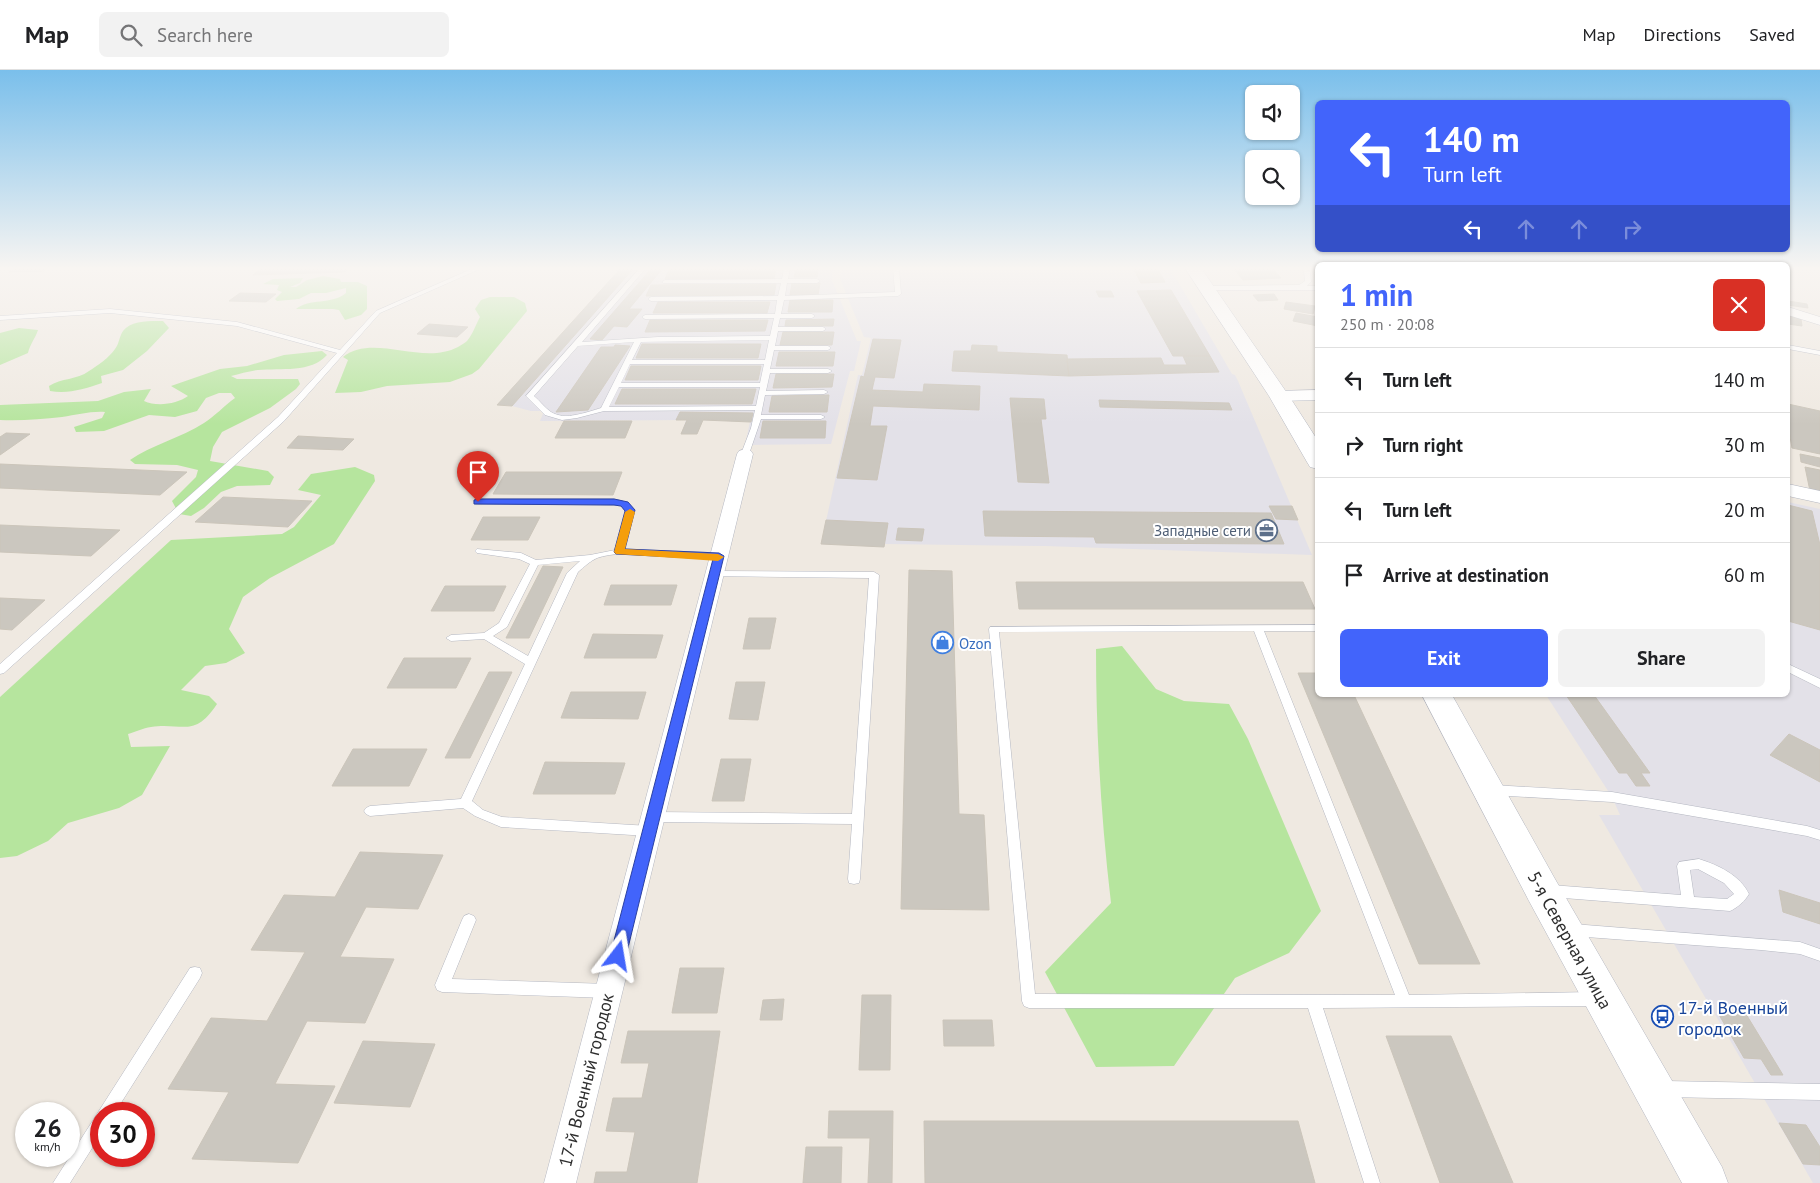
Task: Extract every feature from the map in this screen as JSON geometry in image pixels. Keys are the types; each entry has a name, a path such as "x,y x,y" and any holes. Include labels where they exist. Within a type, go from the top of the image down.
{"main road":[{"path":"1228,320 1279,396 1315,456"},
{"name":"5-я Северная улица","path":"1438,697 1542,890 1706,1183"}],"street":[{"path":"1279,396 1315,395"},
{"name":"17-й Военный городок","path":"560,1183 745,454"},
{"path":"1790,490 1820,497"}],"lane":[{"path":"197,320 237,324 340,352"},
{"path":"0,670 281,419 370,320"},
{"path":"597,320 530,396 548,415 560,417 579,416 604,409 759,408"},
{"path":"745,454 757,417 777,320"},
{"path":"775,329 823,329"},
{"path":"576,344 638,341 658,338 773,338"},
{"path":"604,409 638,341"},
{"path":"1790,347 1820,353"},
{"path":"771,348 828,348"},
{"path":"627,362 768,362"},
{"path":"766,371 828,371"},
{"path":"616,385 824,392"},
{"path":"757,417 821,417"},
{"path":"478,502 614,502 624,504 630,510 619,552"},
{"path":"480,551 521,556 535,563 619,552 716,565 874,575 854,880"},
{"path":"465,803 572,573 582,562 596,556"},
{"path":"451,638 486,636 503,625 535,563"},
{"path":"1315,628 994,629 1029,1001 1405,1002 1604,999"},
{"path":"1258,629 1405,1002"},
{"path":"486,636 530,662"},
{"path":"1790,669 1820,684"},
{"path":"1488,789 1612,797 1807,831 1820,835"},
{"path":"370,811 465,803 479,813 501,822 651,824 858,819"},
{"path":"1542,890 1688,901 1730,904 1742,894 1729,878 1699,864 1683,866 1688,901"},
{"path":"469,920 442,985 609,991"},
{"path":"1565,930 1761,944 1800,948 1820,955"},
{"path":"113,1102 195,973"},
{"path":"1314,1001 1372,1183"},
{"path":"1654,1089 1820,1092"},
{"path":"61,1183 90,1137"}],"shaded area":[{"path":"588,320 848,320 857,341 861,341 854,371 850,371 831,444 745,445 750,422 703,420 697,434 681,434 686,420 540,421 544,411 531,411 512,406"},
{"path":"857,320 1200,320 1238,381 1312,555 1045,546 885,544 884,547 821,544 858,375 862,375 871,338 864,337"},
{"path":"1790,502 1820,509 1820,1183 1813,1183 1599,815 1620,815 1612,797 1547,697 1790,697"}],"green space":[{"path":"479,320 520,320 479,369 472,374 450,382 387,386 361,392 335,393 348,360 343,357 355,350 383,348 429,353 444,352 466,342"},
{"path":"163,321 169,328 147,351 123,370 101,376 102,383 89,387 70,391 50,391 49,386 84,374 103,361 115,349 123,331 127,327 142,322"},
{"path":"19,328 38,330 28,353 0,365 0,333"},
{"path":"322,351 327,355 313,365 286,369 258,370 231,376 237,379 298,379 300,384 270,408 222,432 213,447 210,461 268,471 274,477 270,485 237,486 221,492 204,508 191,516 179,514 172,501 196,477 198,470 177,465 135,464 130,460 204,423 235,398 231,393 219,393 206,398 197,411 175,417 149,415 104,431 76,432 74,427 102,418 105,412 39,419 0,420 0,405 98,401 124,392 151,389 144,401 155,404 173,403 188,396 171,386 220,369 247,366 284,355"},
{"path":"355,467 374,475 375,481 334,544 270,578 243,597 229,629 245,653 226,663 205,666 181,690 209,696 217,704 209,715 201,722 187,727 151,727 128,734 131,747 170,746 142,795 119,808 68,823 48,841 17,856 0,858 0,697 171,540 282,534 294,527 321,495 298,490 311,474"},
{"path":"1122,646 1156,689 1184,701 1229,704 1248,739 1321,911 1289,953 1235,978 1174,1066 1096,1067 1045,972 1111,903 1100,776 1096,649"}],"building":[{"path":"574,320 588,320 512,406 497,405"},
{"path":"607,320 633,320 627,327 614,326 602,340 590,339"},
{"path":"650,320 768,320 765,331 645,332"},
{"path":"786,320 834,320 833,326 785,326"},
{"path":"1153,320 1189,320 1210,356 1173,356"},
{"path":"1315,320 1315,325 1293,321"},
{"path":"1790,320 1801,320 1802,326 1790,324"},
{"path":"429,324 468,327 457,337 417,334"},
{"path":"783,332 834,332 832,345 780,345"},
{"path":"873,339 901,340 894,378 875,377 872,390 923,392 924,384 980,386 979,410 873,406 870,426 887,426 877,480 837,478 861,376 864,377"},
{"path":"642,344 761,344 758,358 636,358"},
{"path":"615,345 630,346 588,410 556,412 601,347 614,347"},
{"path":"972,345 997,346 997,352 1067,355 1069,376 952,371 954,351 971,351"},
{"path":"779,352 835,352 833,366 776,366"},
{"path":"1183,356 1210,356 1219,372 1069,376 1067,359 1161,358 1164,365 1187,365"},
{"path":"631,366 761,366 758,380 625,380"},
{"path":"776,374 834,374 832,387 773,388"},
{"path":"622,389 756,389 752,404 615,404"},
{"path":"829,395 827,412 769,412 772,396"},
{"path":"1010,398 1044,399 1046,419 1041,419 1049,483 1018,482"},
{"path":"1099,400 1229,403 1232,410 1100,407"},
{"path":"1790,404 1820,411 1820,454 1792,448"},
{"path":"680,412 753,413 751,422 703,420 697,434 681,434 687,420 676,420"},
{"path":"564,421 632,421 625,438 555,438"},
{"path":"763,421 826,421 825,438 760,438"},
{"path":"6,433 30,434 0,455 0,437"},
{"path":"298,436 354,439 343,450 287,448"},
{"path":"1800,454 1820,458 1820,467 1801,462"},
{"path":"0,464 187,472 160,495 0,488"},
{"path":"1805,467 1820,470 1820,494 1810,491"},
{"path":"506,472 622,472 613,495 493,494"},
{"path":"223,497 312,501 288,527 195,522"},
{"path":"1269,506 1292,506 1298,520 1276,519"},
{"path":"1790,506 1812,511 1820,545 1820,630 1790,622"},
{"path":"983,511 1271,513 1284,544 1096,543 1094,537 985,536"},
{"path":"483,517 540,517 528,540 471,540"},
{"path":"826,520 888,523 884,547 821,544"},
{"path":"0,525 120,530 91,556 0,552"},
{"path":"898,528 924,529 922,541 896,540"},
{"path":"543,566 563,567 529,638 506,638"},
{"path":"909,570 952,571 959,814 984,815 989,910 901,909"},
{"path":"1016,582 1303,582 1315,609 1019,609"},
{"path":"611,585 677,585 671,605 604,605"},
{"path":"445,586 506,586 494,611 431,611"},
{"path":"0,598 45,600 12,630 0,629"},
{"path":"749,618 776,618 770,649 743,649"},
{"path":"593,634 663,635 656,658 584,658"},
{"path":"404,658 471,658 456,688 387,688"},
{"path":"489,672 512,672 470,758 445,758"},
{"path":"1298,673 1315,673 1315,697 1355,697 1480,964 1419,964"},
{"path":"736,682 765,682 758,720 729,719"},
{"path":"571,692 646,692 638,719 561,718"},
{"path":"1567,697 1595,697 1650,773 1641,773 1650,786 1636,786 1627,773 1619,773"},
{"path":"1789,734 1820,750 1820,782 1770,755"},
{"path":"353,749 427,749 409,786 332,786"},
{"path":"721,759 751,759 744,801 712,801"},
{"path":"545,762 625,763 615,794 533,794"},
{"path":"360,852 443,855 418,909 366,907 340,957 394,959 365,1023 307,1021 275,1084 335,1086 298,1163 192,1159 229,1092 168,1089 211,1018 267,1021 305,952 251,950 284,895 335,897"},
{"path":"1779,890 1820,903 1820,924 1783,912"},
{"path":"680,968 724,968 717,1013 672,1013"},
{"path":"862,995 891,995 890,1070 859,1070"},
{"path":"784,999 782,1020 760,1020 763,1000"},
{"path":"1718,1013 1746,1014 1783,1075 1771,1075 1761,1059 1744,1058"},
{"path":"943,1020 992,1020 994,1046 944,1046"},
{"path":"628,1031 720,1031 697,1183 594,1183 596,1172 627,1172 635,1132 606,1131 613,1098 642,1098 649,1063 621,1063"},
{"path":"1386,1036 1451,1036 1513,1183 1440,1183"},
{"path":"363,1041 435,1044 410,1107 334,1103"},
{"path":"829,1111 893,1111 892,1183 868,1183 870,1138 828,1138"},
{"path":"924,1121 1298,1121 1315,1183 925,1183"},
{"path":"1779,1123 1806,1125 1820,1147 1820,1165 1803,1164"},
{"path":"806,1147 842,1147 841,1183 803,1183"}],"slow traffic":[{"path":"630,512 619,552 718,557"}],"place":[{"name":"Западные сети","path":"1267,530"},
{"name":"Ozon","path":"943,643"},
{"name":"17-й Военный городок","path":"1662,1017"}],"route":[{"path":"478,502 614,502 624,504 630,510 619,552 719,556 618,956"}]}
